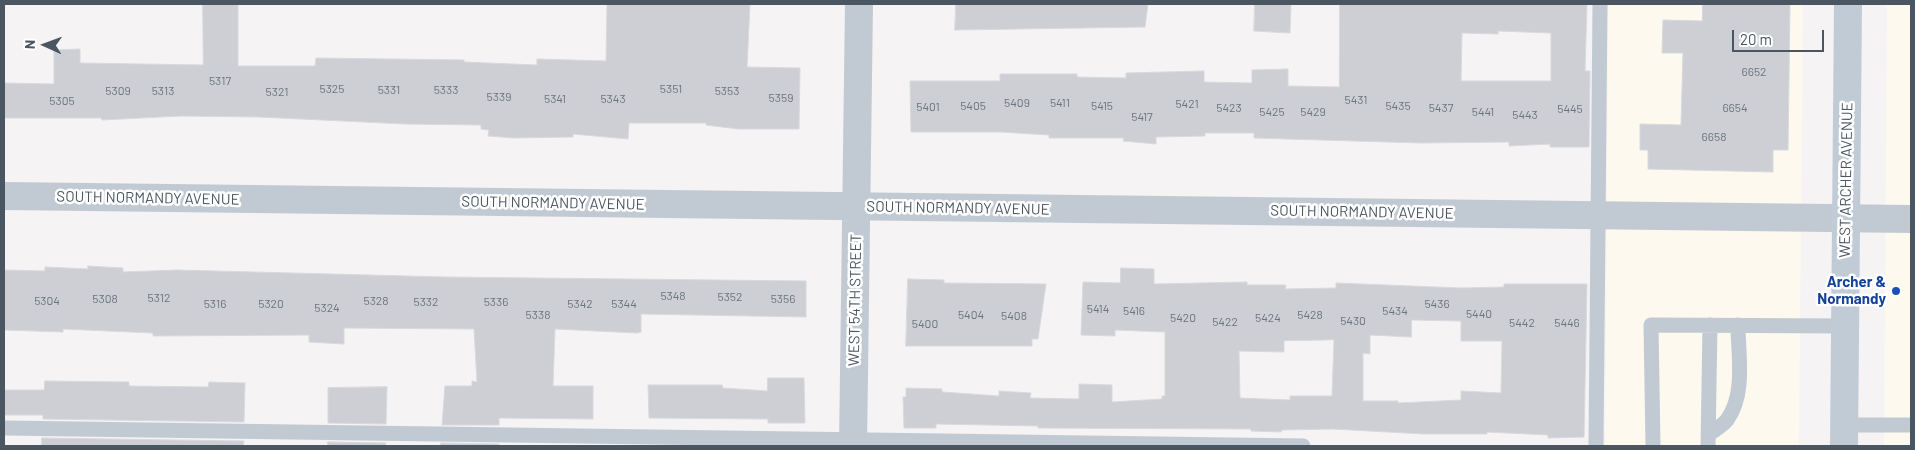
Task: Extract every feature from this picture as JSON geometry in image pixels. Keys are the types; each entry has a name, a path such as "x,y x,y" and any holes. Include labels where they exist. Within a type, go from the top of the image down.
{"main road":[{"name":"WEST ARCHER AVENUE","path":"1844,436 1848,4"}],"street":[{"name":"WEST 54TH STREET","path":"853,443 859,4"},
{"name":"SOUTH NORMANDY AVENUE","path":"4,196 1911,218"}],"lane":[{"path":"1596,446 1602,215 1600,4"},
{"path":"1653,446 1652,324 1845,326"},
{"path":"1708,440 1710,325"},
{"path":"1708,440 1726,421 1733,408 1739,388 1738,325"},
{"path":"1844,436 1911,425"},
{"path":"4,428 853,443 1302,446"}],"shaded area":[{"path":"1608,4 1803,4 1799,446 1605,446"},
{"path":"1887,4 1911,4 1911,446 1884,446"}],"building":[{"path":"203,4 238,4 238,66 315,66 316,58 464,60 464,62 537,65 537,59 606,61 607,4 750,4 747,67 800,68 799,129 738,129 706,125 706,123 629,123 628,139 573,134 573,137 514,138 488,136 489,130 481,129 481,125 405,124 259,117 181,116 102,120 101,118 4,118 4,83 54,84 54,50 80,49 80,63 203,65"},
{"path":"956,4 1148,4 1145,27 955,30"},
{"path":"1255,4 1291,4 1290,33 1254,31"},
{"path":"1340,4 1587,4 1585,71 1590,71 1589,147 1550,147 1550,144 1509,146 1509,142 1421,143 1254,138 1254,133 1205,133 1205,136 1156,137 1156,144 1123,141 1124,138 1049,138 1049,135 1000,132 911,132 910,81 1000,81 1000,74 1077,74 1077,77 1126,78 1126,73 1204,71 1204,82 1252,83 1252,70 1288,69 1288,86 1339,87","holes":["1498,31 1551,33 1551,81 1461,81 1462,33 1498,34"]},
{"path":"1703,4 1790,4 1788,150 1773,150 1773,172 1648,169 1648,150 1640,150 1640,124 1681,125 1683,53 1662,53 1663,20 1702,21"},
{"path":"88,266 123,268 123,272 177,270 445,277 806,281 806,317 641,314 641,332 637,333 555,329 553,386 593,386 593,419 499,418 499,425 442,425 445,386 472,386 472,381 477,382 474,329 344,328 344,344 309,342 309,335 153,336 153,333 63,329 63,332 4,330 4,270 45,271 45,267 88,269"},
{"path":"1121,268 1154,269 1154,284 1247,282 1247,285 1286,285 1285,289 1336,288 1336,283 1461,288 1504,287 1504,284 1587,284 1584,437 1548,438 1548,435 1487,432 1487,434 1424,434 1332,429 1282,430 1281,432 1251,431 1251,429 1038,428 1038,426 936,424 936,428 904,428 903,397 906,397 906,388 942,389 942,392 999,396 999,391 1031,393 1030,398 1079,399 1079,384 1112,385 1112,402 1162,399 1162,396 1165,396 1165,332 1115,330 1115,336 1081,335 1083,282 1120,283","holes":["1412,320 1461,321 1461,341 1502,341 1501,393 1461,391 1461,400 1398,403 1398,401 1363,401 1363,353 1370,354 1370,335 1411,337","1334,340 1332,396 1290,396 1290,400 1240,398 1239,351 1284,352 1284,341"]},
{"path":"908,279 944,280 944,283 1046,284 1038,339 1032,339 1032,346 906,346"},
{"path":"768,378 804,378 805,423 768,423 768,419 649,418 648,385 722,385 723,388 767,391"},
{"path":"45,381 129,382 129,386 208,387 209,382 245,383 244,422 43,419 43,415 4,415 4,390 44,390"},
{"path":"387,387 386,424 328,423 328,388"},
{"path":"42,438 244,441 243,446 42,446"},
{"path":"328,442 386,443 385,446 328,446"},
{"path":"441,443 499,444 499,446 441,446"}],"place":[{"name":"Archer & Normandy","path":"1896,291"}]}
